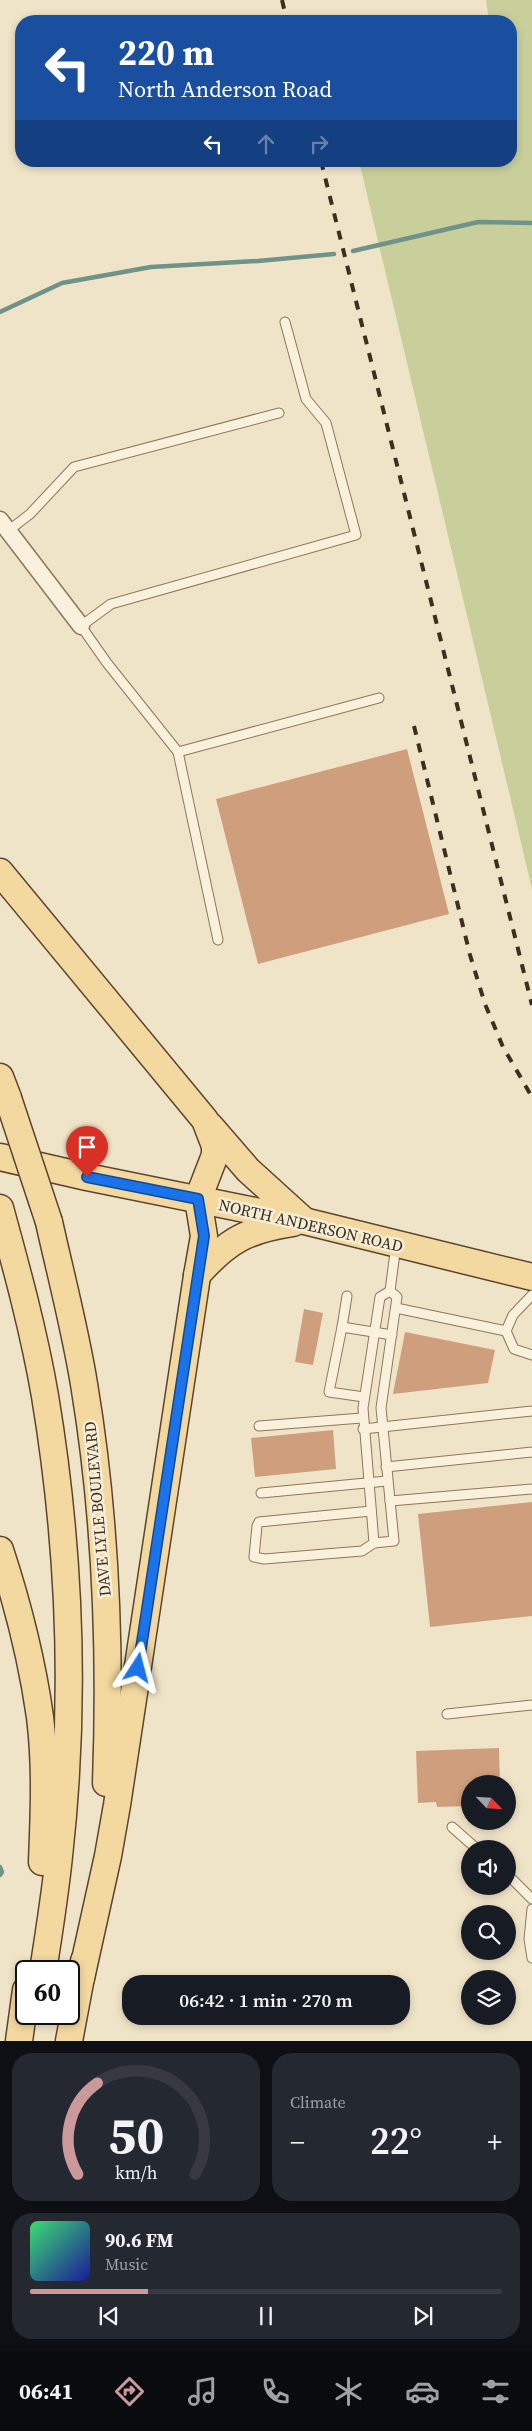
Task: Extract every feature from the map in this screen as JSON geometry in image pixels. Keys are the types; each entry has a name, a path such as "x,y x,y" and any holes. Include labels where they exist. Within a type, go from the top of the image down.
{"main road":[{"path":"0,872 248,1170 304,1221"},
{"name":"DAVE LYLE BOULEVARD","path":"4,1087 49,1222 84,1384 96,1466 105,1558 108,1716 106,1783 99,1854 81,1978 69,2041"},
{"path":"81,1978 115,1814 204,1236 198,1199 215,1155 215,1146 206,1120"},
{"name":"NORTH ANDERSON ROAD","path":"1,1157 87,1177 304,1221 396,1245 532,1276"},
{"path":"1,1211 26,1306 45,1395 64,1551 68,1653 64,1794 59,1856 45,1960"},
{"path":"197,1276 221,1250 247,1234 274,1226 304,1221"},
{"path":"0,1550 18,1606 34,1675 42,1746 44,1787 42,1867 30,1960"},
{"path":"19,2041 21,2025"},
{"path":"28,2041 32,2025"}],"street":[{"path":"4,525 81,626"}],"lane":[{"path":"218,940 178,752 107,664 81,626 111,604 356,535 326,422 306,399 285,322"},
{"path":"4,525 30,514 74,466 278,413"},
{"path":"178,752 379,698"},
{"path":"390,1291 396,1245"},
{"path":"371,1511 265,1520 256,1526 254,1556 264,1559 362,1551 374,1543 394,1541 381,1408 397,1298 390,1291"},
{"path":"374,1543 362,1418 380,1297 390,1291"},
{"path":"532,1295 513,1315 506,1331 514,1349 532,1355"},
{"path":"347,1296 329,1392 364,1397"},
{"path":"396,1308 506,1331"},
{"path":"342,1327 392,1335"},
{"path":"363,1429 532,1411"},
{"path":"259,1426 362,1418"},
{"path":"386,1467 532,1452"},
{"path":"262,1493 387,1481"},
{"path":"390,1501 532,1489"},
{"path":"448,1714 532,1705"},
{"path":"452,1827 467,1840"},
{"path":"516,1883 532,1899"},
{"path":"532,1909 529,1939 532,1958"}],"green space":[{"path":"486,0 532,0 532,889 360,167 517,167 517,15 488,15"}],"building":[{"path":"407,749 449,914 258,964 216,799"},
{"path":"304,1309 323,1313 313,1365 295,1362"},
{"path":"405,1332 495,1350 488,1383 393,1394"},
{"path":"333,1430 336,1469 255,1477 251,1438"},
{"path":"532,1502 532,1616 430,1627 418,1514"},
{"path":"499,1748 500,1775 461,1775 461,1806 437,1807 436,1802 418,1803 416,1751"}],"waterway":[{"path":"353,251 478,222 532,223"},
{"path":"0,312 62,283 151,267 258,261 334,254"},
{"path":"0,1867 2,1872 0,1875"}],"railway":[{"path":"282,0 286,15"},
{"path":"322,167 532,1005"},
{"path":"414,726 470,955 485,1004 503,1047 532,1097"}],"route":[{"path":"87,1177 198,1199 204,1236 138,1668"}]}
